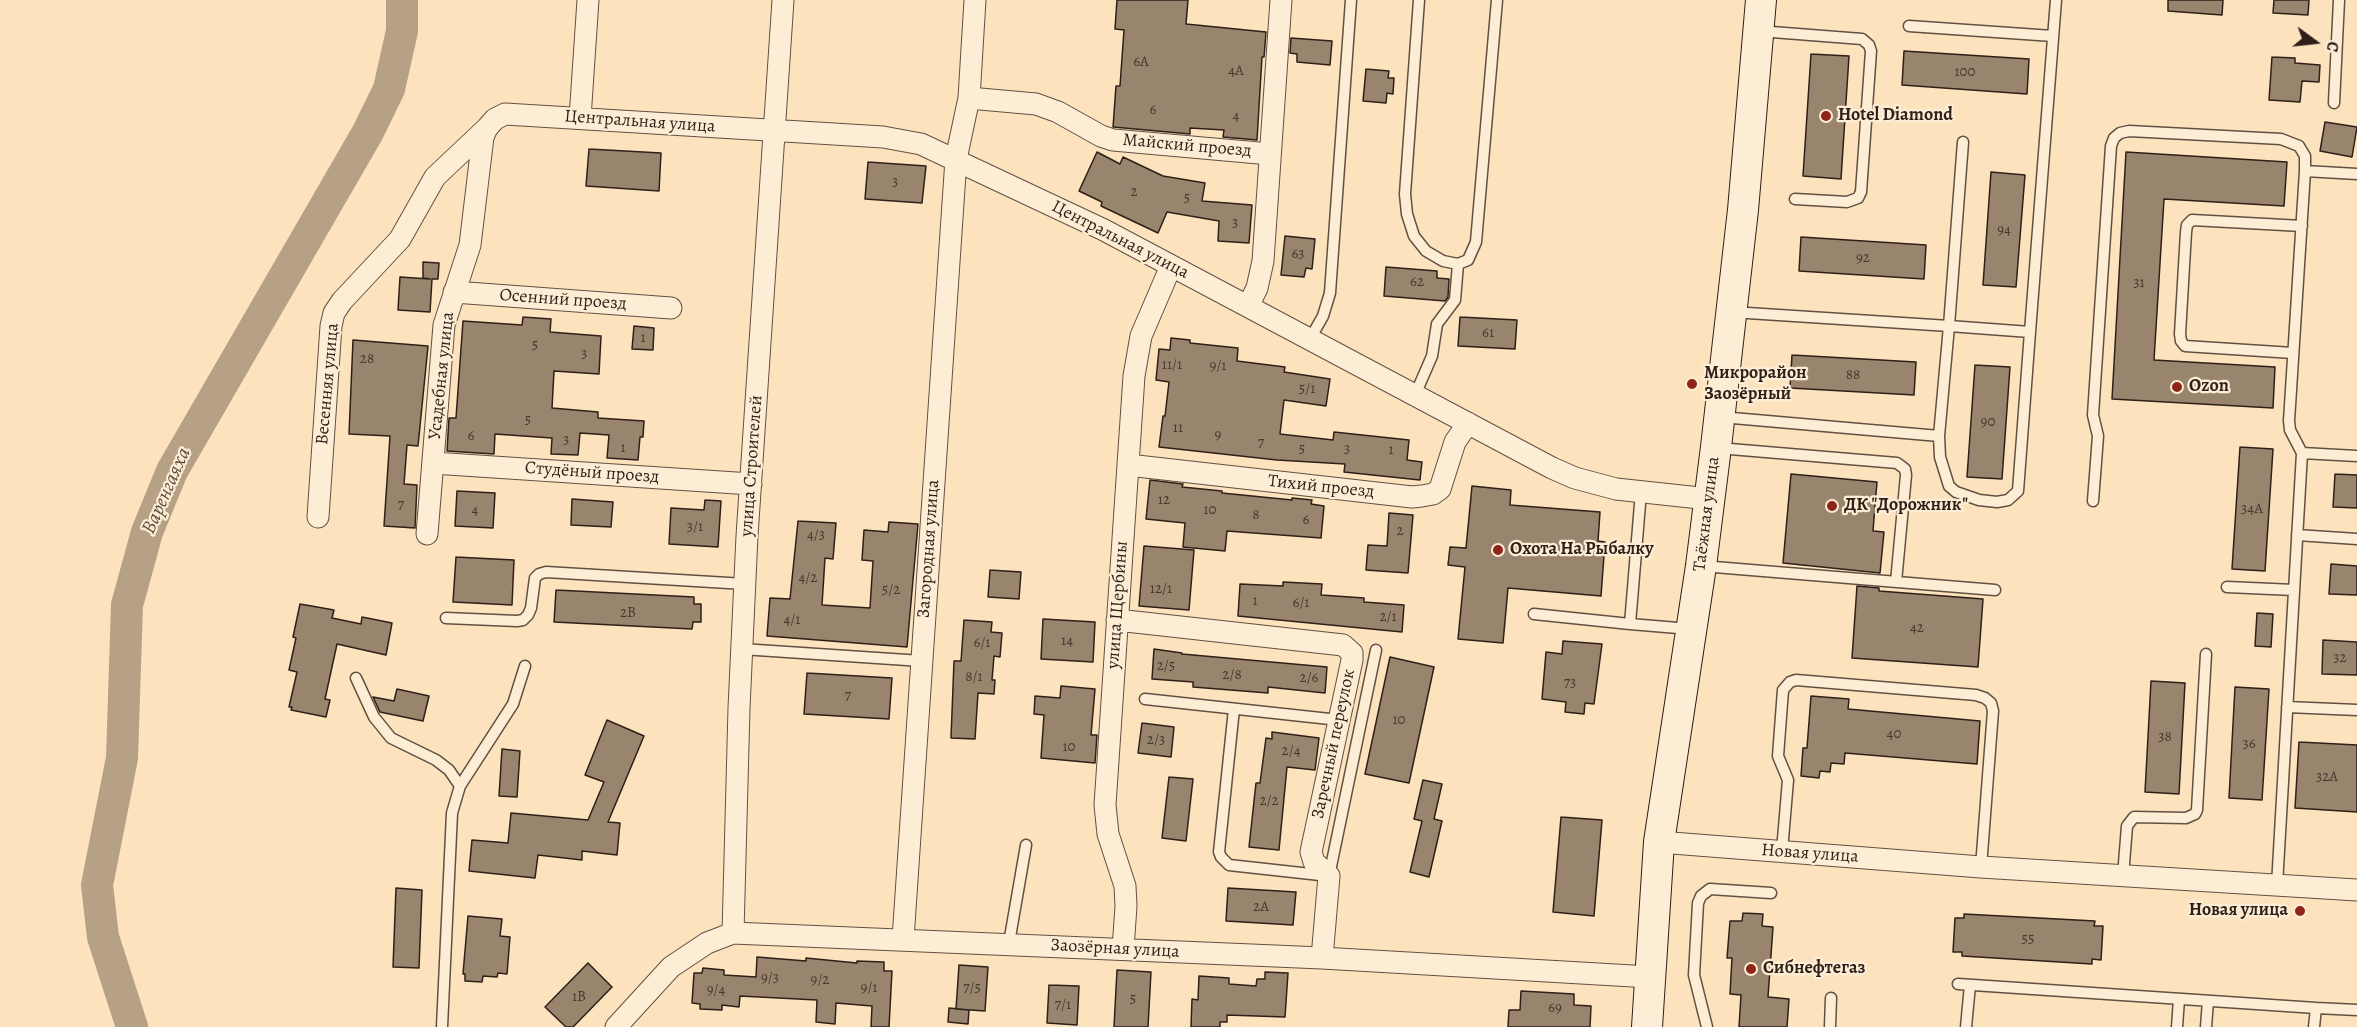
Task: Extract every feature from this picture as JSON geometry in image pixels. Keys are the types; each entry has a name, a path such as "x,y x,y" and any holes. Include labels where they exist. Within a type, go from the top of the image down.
{"street":[{"path":"580,118 588,0"},
{"name":"улица Строителей","path":"733,933 745,584 783,0"},
{"name":"Загородная улица","path":"903,939 956,159 969,98 975,0"},
{"path":"1248,306 1257,288 1263,261 1281,0"},
{"name":"Таёжная улица","path":"1647,1027 1659,842 1701,566 1716,447 1746,188 1761,0"},
{"name":"Майский проезд","path":"969,98 1036,104 1058,112 1101,136 1113,140 1270,154"},
{"name":"Центральная улица","path":"491,123 504,114 904,139 936,149 1104,230 1575,478 1616,489 1709,499"},
{"name":"Усадебная улица","path":"427,534 444,325 470,245 483,137 491,123"},
{"name":"Весенняя улица","path":"318,517 331,326 334,313 342,301 400,239 435,177 491,123"},
{"name":"улица Щербины","path":"1123,949 1125,886 1108,834 1105,805 1134,376 1139,345 1148,315 1171,266"},
{"name":"Осенний проезд","path":"454,292 671,308"},
{"name":"Тихий проезд","path":"1128,465 1412,497 1422,496 1440,489 1455,442 1468,423"},
{"name":"Студёный проезд","path":"433,463 751,484"},
{"name":"Заречный переулок","path":"1118,620 1343,645 1352,653 1311,852 1314,862 1329,876"},
{"name":"Новая улица","path":"1659,842 1981,867 2357,890"},
{"path":"1322,958 1329,876"},
{"name":"Заозёрная улица","path":"616,1027 678,961 707,942 733,933 1322,958 1650,977"}],"lane":[{"path":"1310,339 1323,316 1329,293 1351,0"},
{"path":"1419,0 1405,194 1407,214 1414,236 1426,251 1443,261 1458,264 1471,257 1476,242 1497,0"},
{"path":"1963,142 1939,436 1940,457 1943,473 1949,486 1956,492 1966,497 1997,502 2008,500 2018,491 2056,0"},
{"path":"2334,103 2339,0"},
{"path":"1909,26 2053,36"},
{"path":"1759,31 1862,39 1869,45 1871,51 1861,192 1858,198 1847,202 1795,199"},
{"path":"2093,501 2098,436 2093,415 2111,146 2114,138 2120,133 2129,131 2281,139 2293,142 2299,146 2305,156 2305,171 2289,421 2290,430 2302,453 2277,885"},
{"path":"2305,171 2357,174"},
{"path":"2293,353 2185,346 2180,334 2186,232 2187,225 2192,220 2301,226"},
{"path":"1415,395 1432,356 1437,324 1455,300 1458,264"},
{"path":"1732,312 2030,332"},
{"path":"1719,417 1939,436"},
{"path":"1716,447 1897,463 1905,469 1896,582"},
{"path":"2302,453 2357,456"},
{"path":"1630,624 1641,492"},
{"path":"2297,535 2357,539"},
{"path":"1701,566 1995,590"},
{"path":"446,618 523,620 531,609 535,578 546,572 745,584"},
{"path":"2227,587 2294,590"},
{"path":"1534,614 1691,629"},
{"path":"742,650 922,661"},
{"path":"1234,709 1219,852 1221,857 1229,865 1329,876 1376,650"},
{"path":"2124,876 2127,826 2134,817 2186,818 2195,814 2197,810 2206,654"},
{"path":"442,1027 452,813 460,786 513,704 525,666"},
{"path":"356,678 374,717 391,738 436,760 449,770 460,786"},
{"path":"1782,852 1788,780 1778,756 1783,690 1790,682 1796,680 1976,695 1991,703 1993,711 1981,867"},
{"path":"1145,699 1339,720"},
{"path":"2287,707 2357,710"},
{"path":"1009,944 1026,845"},
{"path":"1707,1027 1694,975 1698,903 1701,896 1710,889 1771,893"},
{"path":"1958,984 2357,1010"},
{"path":"1966,1027 1970,985"},
{"path":"1830,1027 1831,998"},
{"path":"2177,1027 2179,999"},
{"path":"2206,1027 2208,1001"},
{"path":"2314,1027 2316,1008"}],"building":[{"path":"1117,0 1188,0 1186,24 1266,32 1264,57 1262,57 1257,140 1223,137 1224,130 1190,128 1190,134 1113,127 1116,86 1120,86 1124,30 1115,29"},
{"path":"2168,0 2223,0 2222,15 2168,11"},
{"path":"2274,0 2309,0 2308,15 2273,13"},
{"path":"1291,38 1332,41 1330,65 1297,62 1297,54 1290,53"},
{"path":"1904,51 2029,59 2027,94 1902,85"},
{"name":"Hotel Diamond","path":"1811,54 1849,56 1841,179 1803,176"},
{"path":"2272,57 2295,58 2295,63 2320,65 2319,82 2302,81 2300,102 2269,100"},
{"path":"1366,69 1389,71 1388,78 1394,78 1393,94 1387,93 1386,103 1363,101"},
{"path":"2325,122 2357,127 2352,157 2320,151"},
{"path":"589,149 661,153 659,191 586,186"},
{"path":"1097,152 1120,164 1123,157 1163,176 1205,183 1202,201 1252,205 1249,243 1218,241 1219,221 1167,212 1158,233 1101,206 1102,202 1079,191"},
{"path":"2126,152 2287,162 2284,206 2164,199 2154,360 2275,367 2273,408 2112,399"},
{"path":"868,162 926,166 922,203 865,199"},
{"path":"1991,172 2025,175 2016,287 1983,285"},
{"path":"1285,236 1315,239 1312,269 1306,268 1304,277 1281,275"},
{"path":"1801,237 1926,245 1924,279 1799,271"},
{"path":"423,262 439,263 438,279 432,279 430,312 398,310 400,277 430,279 423,278"},
{"path":"1386,267 1437,271 1437,278 1449,279 1448,297 1445,301 1384,296"},
{"path":"523,317 551,319 550,332 601,336 599,374 554,371 552,408 598,412 598,418 644,421 638,460 607,458 609,435 580,433 578,455 551,454 552,438 495,434 494,454 447,451 449,418 456,418 463,321 522,325"},
{"path":"1460,317 1517,320 1515,349 1458,346"},
{"path":"634,326 654,328 653,350 632,349"},
{"path":"1171,338 1190,340 1190,343 1238,348 1237,361 1285,367 1284,372 1330,379 1326,406 1284,400 1280,434 1333,440 1334,432 1409,440 1407,460 1422,462 1420,480 1344,472 1345,464 1277,460 1159,447 1169,382 1156,380 1159,349 1170,350"},
{"path":"353,340 428,346 418,446 407,445 404,484 417,485 415,528 384,526 390,436 349,434"},
{"path":"1792,355 1916,362 1914,395 1790,388"},
{"path":"1975,365 2010,367 2002,479 1967,477"},
{"path":"2240,447 2273,449 2265,571 2232,569"},
{"name":"ДК \"Дорожник\"","path":"1791,474 1877,482 1873,531 1884,532 1880,573 1783,563"},
{"path":"2335,474 2357,475 2357,508 2333,507"},
{"path":"1150,480 1183,484 1182,487 1222,491 1222,493 1312,500 1311,504 1324,506 1321,538 1227,531 1225,551 1183,547 1185,523 1146,519"},
{"path":"1472,486 1511,490 1510,505 1600,512 1598,541 1605,542 1601,596 1508,588 1503,643 1458,639 1465,567 1448,565 1450,547 1466,548"},
{"path":"457,491 495,493 493,528 455,526"},
{"path":"572,499 613,502 611,527 571,525"},
{"path":"705,500 721,501 718,547 669,544 671,508 704,510"},
{"path":"1389,513 1413,515 1408,573 1366,570 1368,545 1387,546"},
{"path":"798,521 836,523 833,559 825,558 822,605 870,608 873,561 862,560 864,530 888,532 889,522 918,524 907,647 767,636 770,598 790,599"},
{"path":"1144,546 1194,550 1189,610 1139,606"},
{"path":"456,557 514,560 512,605 453,602"},
{"path":"2331,564 2357,566 2357,595 2329,594"},
{"path":"990,570 1021,572 1019,599 988,597"},
{"path":"1283,582 1322,584 1321,595 1364,598 1364,602 1404,605 1402,632 1238,616 1240,584 1283,586"},
{"path":"1857,586 1879,588 1879,591 1983,599 1978,667 1852,658"},
{"path":"556,590 694,597 694,604 701,604 701,622 693,622 692,629 554,622"},
{"path":"300,604 334,610 332,618 361,624 362,617 392,623 386,655 337,644 325,699 330,700 326,717 291,710 292,707 289,707 297,672 289,670"},
{"path":"2257,613 2273,614 2271,647 2255,646"},
{"path":"1043,619 1095,622 1093,662 1041,659"},
{"path":"964,620 992,622 991,632 1002,633 1000,657 994,656 992,680 995,680 994,694 978,693 975,739 951,738 954,661 961,661"},
{"path":"2323,640 2357,642 2357,675 2322,674"},
{"path":"1563,641 1602,644 1594,704 1585,703 1584,714 1565,712 1566,702 1542,699 1546,652 1562,654"},
{"path":"1154,649 1182,654 1327,667 1325,693 1268,687 1268,693 1193,687 1193,682 1152,679"},
{"path":"1390,657 1434,667 1409,783 1365,774"},
{"path":"807,673 892,678 889,719 804,714"},
{"path":"2151,681 2185,683 2179,794 2145,792"},
{"path":"1061,686 1095,689 1091,735 1097,735 1095,763 1041,758 1044,715 1034,714 1035,696 1060,698"},
{"path":"2235,687 2269,689 2262,800 2229,798"},
{"path":"397,689 429,696 423,721 380,712 373,697 394,701"},
{"path":"1811,696 1849,699 1848,709 1980,721 1977,764 1845,753 1844,764 1831,763 1830,772 1820,771 1819,778 1801,776 1803,748 1807,748"},
{"path":"607,720 644,736 608,822 620,823 617,855 582,851 582,860 538,855 535,878 469,871 472,840 508,843 511,813 588,820 604,782 585,775"},
{"path":"1142,723 1174,727 1171,757 1138,753"},
{"path":"1272,732 1319,738 1315,770 1287,767 1279,850 1249,847 1256,783 1260,783 1266,738 1272,739"},
{"path":"2299,742 2357,745 2357,812 2295,808"},
{"path":"502,749 520,751 517,797 499,796"},
{"path":"1169,777 1193,779 1186,841 1162,838"},
{"path":"1423,780 1442,784 1434,819 1442,821 1429,877 1410,872 1422,821 1414,819"},
{"path":"1561,817 1602,820 1594,916 1553,912"},
{"path":"396,888 422,890 419,968 393,967"},
{"path":"1228,888 1296,892 1293,925 1226,921"},
{"name":"Сибнефтегаз","path":"1743,913 1763,914 1762,926 1773,927 1768,997 1789,999 1787,1027 1739,1027 1741,995 1730,994 1732,958 1727,958 1730,921 1742,921"},
{"path":"1964,914 2095,921 2094,926 2103,926 2101,960 2092,959 2092,964 1962,956 1962,952 1953,952 1955,918 1964,918"},
{"path":"468,916 502,919 500,936 510,937 507,974 498,973 497,977 483,976 482,982 465,981 465,974 463,974"},
{"path":"757,957 806,961 806,958 857,963 857,961 884,962 884,971 892,971 889,1027 871,1027 872,1006 836,1003 835,1024 816,1022 817,1000 740,996 739,1007 722,1005 722,1010 700,1009 700,1004 692,1003 694,973 702,973 703,968 724,970 724,975 756,977"},
{"path":"588,963 612,987 573,1027 566,1027 545,1007"},
{"path":"959,965 988,967 985,1011 956,1009"},
{"path":"1117,970 1151,972 1148,1027 1114,1027"},
{"path":"1265,972 1288,973 1285,1017 1227,1015 1227,1022 1220,1022 1220,1027 1191,1027 1192,999 1198,1000 1199,976 1229,978 1229,984 1256,986 1257,979 1265,979"},
{"path":"1049,985 1079,986 1077,1025 1047,1023"},
{"path":"1521,991 1574,994 1574,1005 1591,1006 1590,1027 1508,1027 1509,1010 1520,1010"},
{"path":"949,1008 969,1010 968,1024 948,1022"}],"waterway":[{"name":"Варенгаяха","path":"132,1027 103,937 97,885 122,758 127,605 147,532 172,471 368,132 389,89 402,31 402,0"}],"place":[{"name":"Hotel Diamond","path":"1826,116"},
{"name":"Микрорайон Заозёрный","path":"1692,384"},
{"name":"Ozon","path":"2177,387"},
{"name":"ДК \"Дорожник\"","path":"1832,506"},
{"name":"Охота На Рыбалку","path":"1498,550"},
{"name":"Новая улица","path":"2300,911"},
{"name":"Сибнефтегаз","path":"1751,969"}]}
